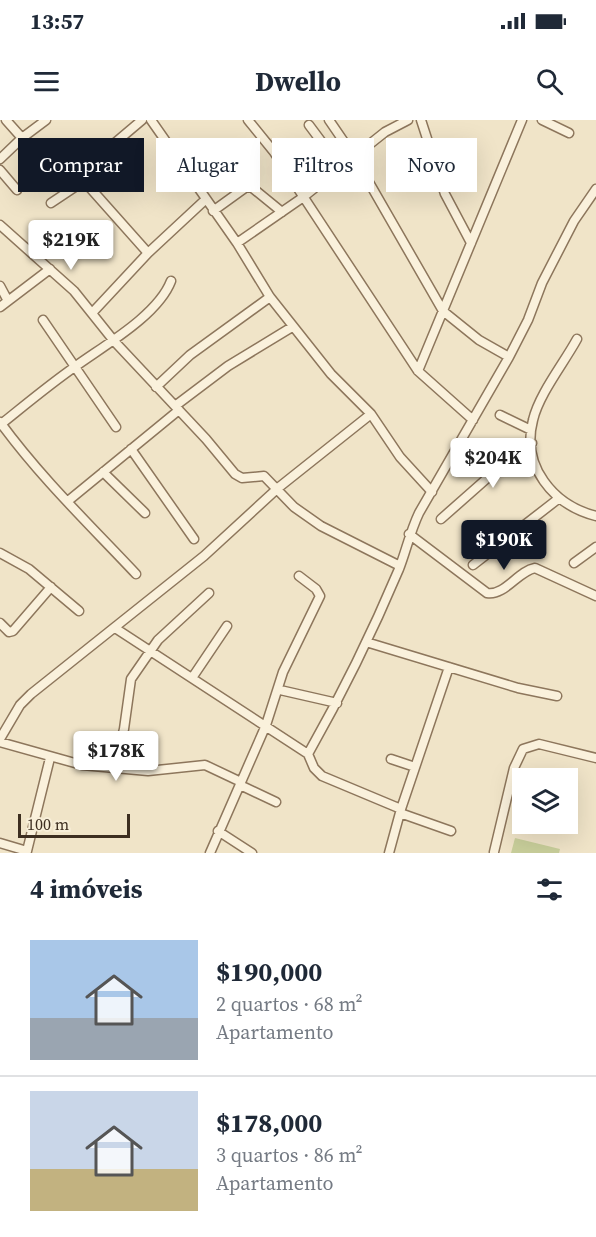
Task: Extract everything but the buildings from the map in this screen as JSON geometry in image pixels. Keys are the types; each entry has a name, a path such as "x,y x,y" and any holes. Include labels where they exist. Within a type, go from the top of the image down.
{"street":[{"path":"6,120 22,138 46,120"},
{"path":"121,138 142,120"},
{"path":"151,120 237,243 270,297 292,327 331,374 371,414 400,457 432,492"},
{"path":"248,120 274,152 302,198 418,371 473,420"},
{"path":"329,120 341,138"},
{"path":"374,142 385,132 408,120"},
{"path":"421,120 445,194 471,243"},
{"path":"418,371 522,120"},
{"path":"542,120 569,133"},
{"path":"309,125 319,138"},
{"path":"0,159 18,142"},
{"path":"0,170 17,190"},
{"path":"308,754 337,703 366,642 400,566 409,534 509,357 528,320 542,283 574,221 596,189"},
{"path":"374,191 443,311 479,340 509,357"},
{"path":"51,203 68,192"},
{"path":"94,192 148,253"},
{"path":"213,211 239,192"},
{"path":"258,192 282,212"},
{"path":"237,243 310,192"},
{"path":"93,312 148,253 205,200"},
{"path":"0,225 50,269 93,312 114,341 235,474 242,478 260,474 278,488 294,507 321,526 400,566"},
{"path":"0,307 50,269"},
{"path":"135,574 68,501 43,478 0,424 76,366 114,341 165,295 171,282"},
{"path":"0,286 8,301"},
{"path":"156,387 190,355 270,297"},
{"path":"43,320 116,427"},
{"path":"68,501 228,366 292,327"},
{"path":"577,339 538,407 531,430 532,443 541,478 558,499 596,516"},
{"path":"276,802 205,765 148,771 82,765 50,758 0,741 20,705 31,694 72,658 115,628 157,591 204,556 278,488 371,414"},
{"path":"500,415 531,430"},
{"path":"441,519 501,466 532,443"},
{"path":"131,449 194,539"},
{"path":"103,472 145,513"},
{"path":"473,565 558,499"},
{"path":"409,534 487,594 499,591 523,572 535,568 596,596"},
{"path":"574,563 596,547"},
{"path":"0,553 29,569 79,611"},
{"path":"210,853 266,726 280,690 283,672 320,596 316,589 299,576"},
{"path":"0,623 9,632 13,631 51,587"},
{"path":"114,768 124,729 131,679 149,651 173,625 209,593"},
{"path":"192,678 227,626"},
{"path":"115,628 308,754 314,768 326,778 451,831"},
{"path":"366,642 518,688 557,696"},
{"path":"389,853 400,811 449,667"},
{"path":"280,690 337,703"},
{"path":"493,853 514,768 523,749 539,744 596,758"},
{"path":"0,843 31,852 50,758"},
{"path":"391,759 415,767"},
{"path":"218,831 252,853"}],"green space":[{"path":"515,838 560,849 559,853 511,853"}]}
